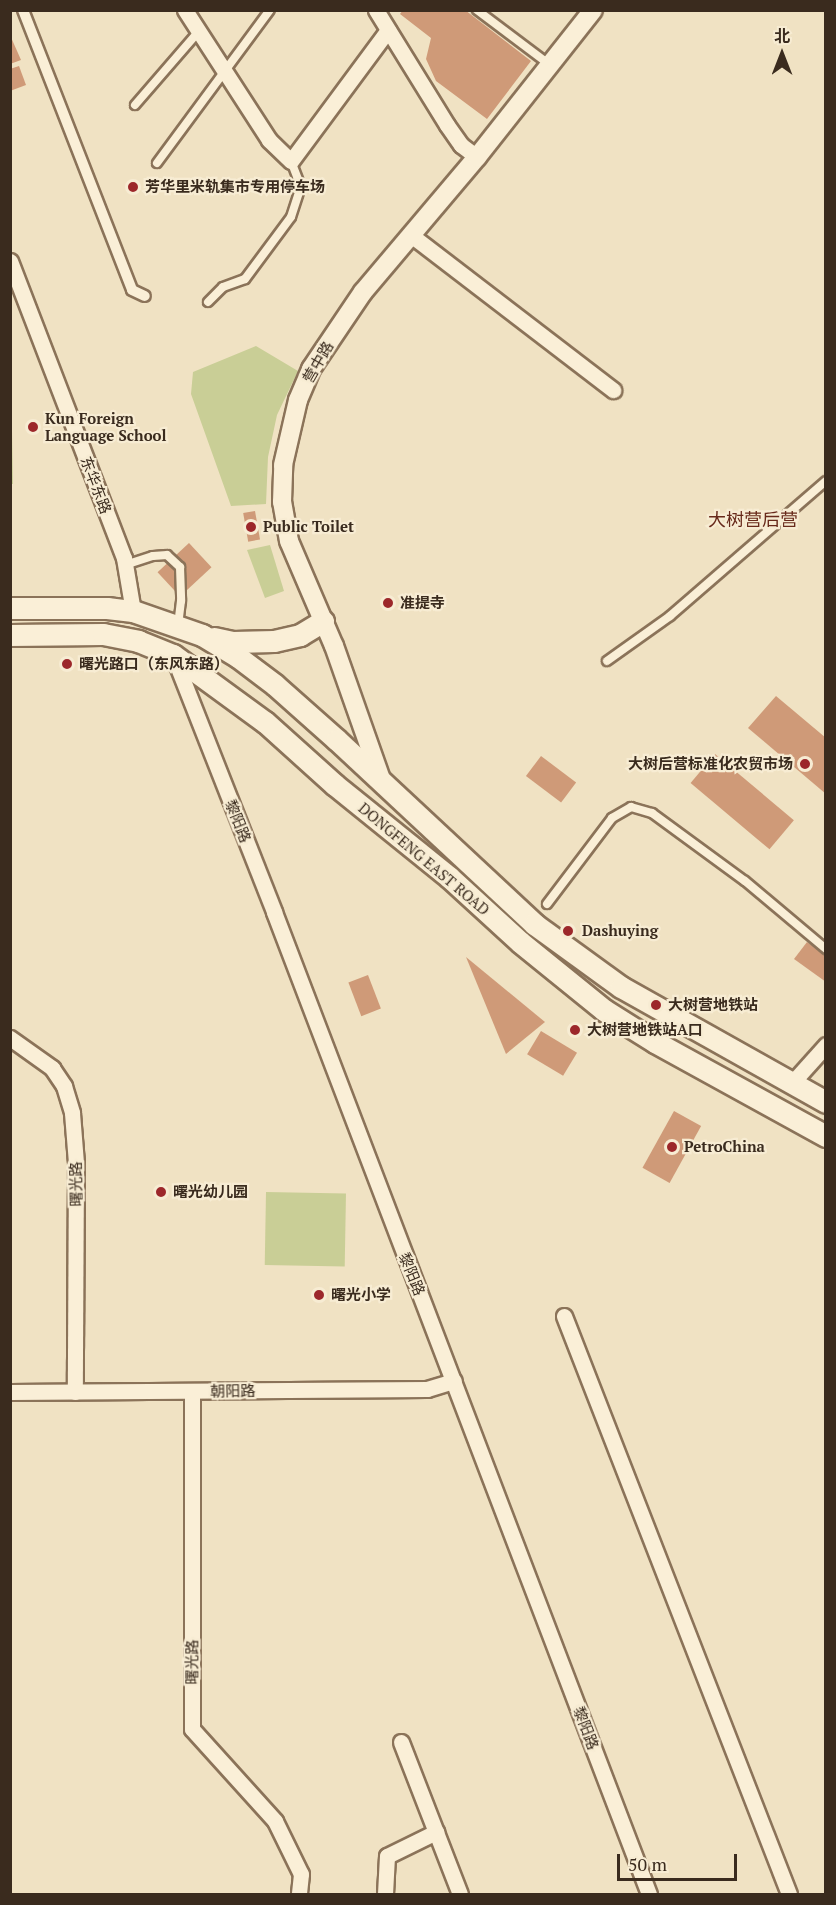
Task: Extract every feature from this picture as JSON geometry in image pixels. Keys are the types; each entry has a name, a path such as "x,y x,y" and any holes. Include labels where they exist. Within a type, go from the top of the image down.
{"main road":[{"name":"DONGFENG EAST ROAD","path":"10,608 107,608 133,611 202,635 275,685 534,924 621,987 825,1102"},
{"path":"202,635 233,642 274,641 300,635 322,621"},
{"name":"DONGFENG EAST ROAD","path":"10,635 103,633 138,641 173,655 266,722 335,785 449,877 520,942 604,1010 655,1042 825,1136"}],"street":[{"path":"22,10 132,290 145,296"},
{"path":"185,10 269,140 291,161 388,30"},
{"path":"376,10 447,125 461,145 477,157"},
{"name":"营中路","path":"383,784 322,621 289,542 285,520 283,465 288,436 298,400 311,369 363,292 477,157 593,10"},
{"path":"411,235 613,390"},
{"name":"东华东路","path":"10,261 126,565 133,611"},
{"name":"黎阳路","path":"173,655 454,1381 649,1894"},
{"name":"曙光路","path":"10,1038 52,1068 64,1086 72,1113 76,1163 75,1392"},
{"path":"792,1083 825,1045"},
{"path":"564,1316 789,1894"},
{"name":"朝阳路","path":"10,1392 427,1389 454,1381"},
{"name":"曙光路","path":"192,1391 192,1729 275,1821 301,1874 299,1894"},
{"path":"401,1742 460,1894"},
{"path":"385,1894 387,1856 436,1832"}],"lane":[{"path":"157,163 270,10"},
{"path":"477,10 550,66"},
{"path":"135,105 199,31"},
{"path":"208,302 223,287 245,279 291,217 301,187 291,161"},
{"path":"607,661 670,616 825,482"},
{"path":"126,565 153,556 167,555 180,567 181,601 178,626"},
{"path":"547,904 612,818 631,807 652,813 736,874 825,948"}],"green space":[{"path":"256,346 298,371 277,415 268,457 266,504 231,506 191,394 193,372"},
{"path":"11,377 13,484 10,484"},
{"path":"270,545 284,591 265,598 247,550"},
{"path":"266,1192 346,1193 345,1266 265,1265"}],"building":[{"path":"403,10 465,10 531,61 487,119 436,81 426,59 431,38 400,14"},
{"path":"10,35 21,60 10,64"},
{"path":"19,66 26,85 10,91 10,69"},
{"name":"Public Toilet","path":"255,511 260,540 248,542 243,513"},
{"path":"189,543 212,567 180,596 158,572"},
{"name":"大树后营标准化农贸市场","path":"776,696 826,738 826,794 748,728"},
{"path":"715,754 794,820 769,849 691,783"},
{"path":"541,756 576,782 561,802 526,776"},
{"path":"807,942 826,955 826,982 794,959"},
{"path":"466,957 545,1022 506,1054"},
{"path":"368,975 381,1009 361,1016 348,983"},
{"path":"541,1031 577,1053 563,1076 527,1054"},
{"name":"PetroChina","path":"674,1111 701,1126 670,1183 642,1168"}],"place":[{"name":"芳华里米轨集市专用停车场","path":"133,187"},
{"name":"Kun Foreign Language School","path":"33,427"},
{"name":"Public Toilet","path":"251,527"},
{"name":"准提寺","path":"388,603"},
{"name":"曙光路口（东风东路）","path":"67,664"},
{"name":"大树后营标准化农贸市场","path":"805,764"},
{"name":"Dashuying","path":"568,931"},
{"name":"大树营地铁站","path":"656,1005"},
{"name":"大树营地铁站A口","path":"575,1030"},
{"name":"PetroChina","path":"672,1147"},
{"name":"曙光幼儿园","path":"161,1192"},
{"name":"曙光小学","path":"319,1295"}],"district":[{"name":"大树营后营","path":"753,519"}]}
